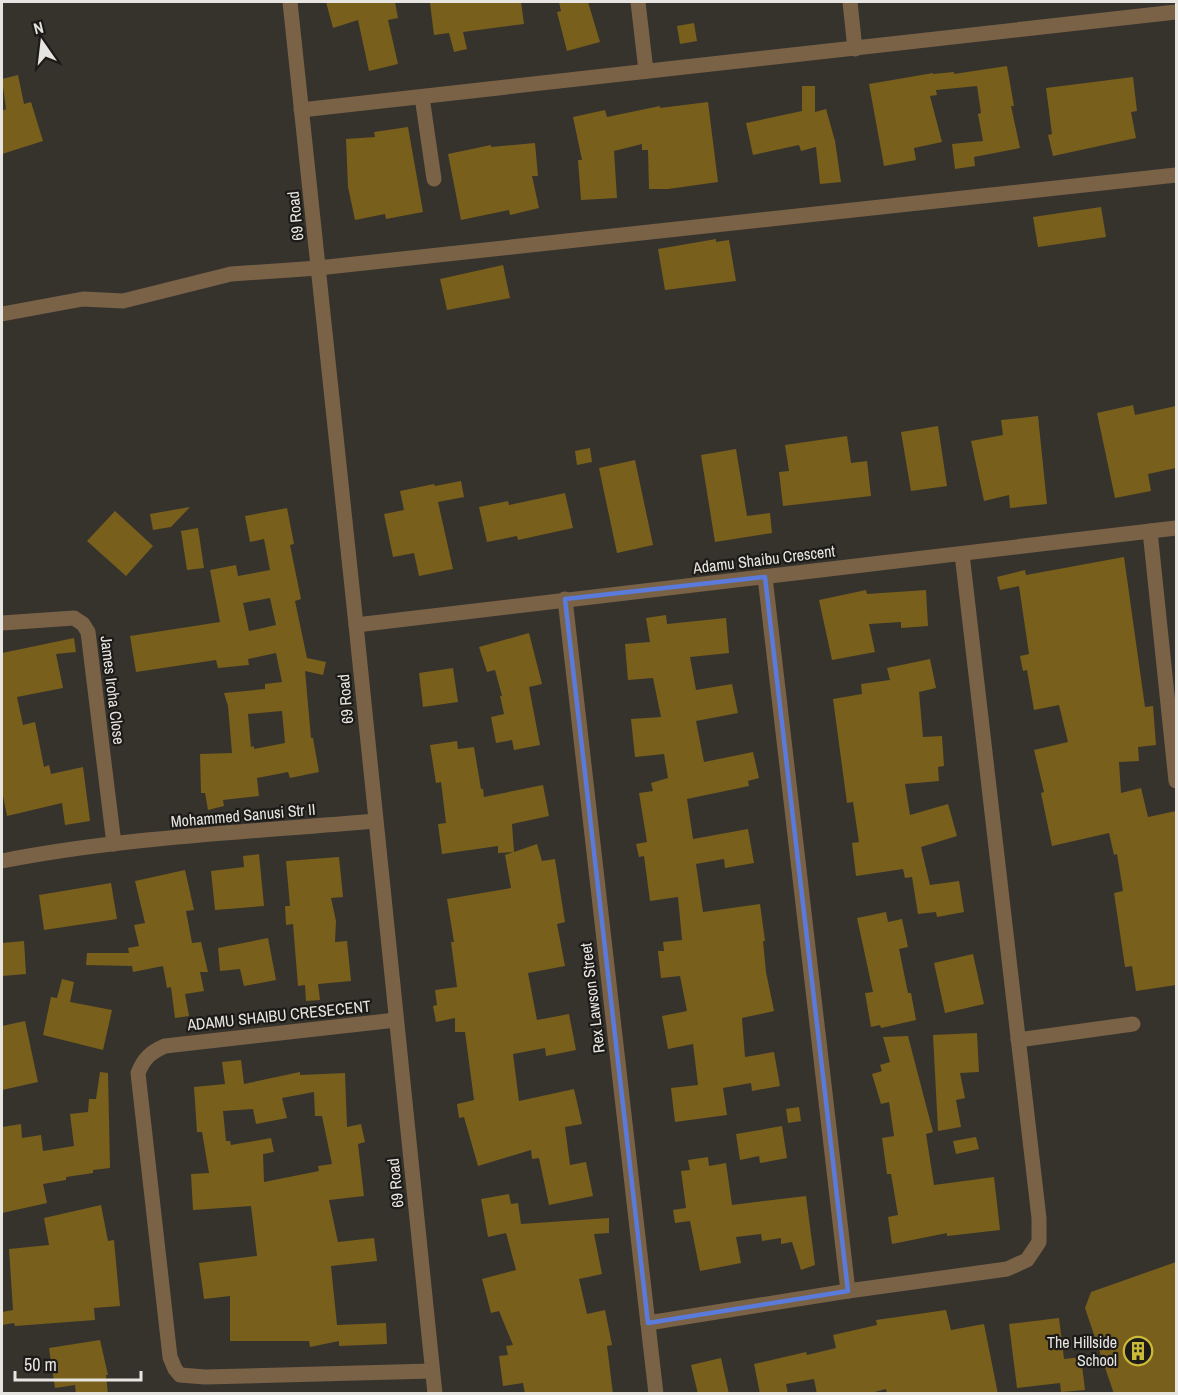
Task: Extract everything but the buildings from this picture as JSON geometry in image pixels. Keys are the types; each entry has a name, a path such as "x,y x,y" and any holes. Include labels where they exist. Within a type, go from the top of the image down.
{"street":[{"name":"69 Road","path":"290,2 435,1394"},
{"path":"638,2 646,71"},
{"path":"850,2 855,48"},
{"path":"301,110 1176,12"},
{"path":"422,97 434,179"},
{"path":"2,314 83,298 123,301 231,274 318,268 1176,175"},
{"name":"Adamu Shaibu Crescent","path":"356,625 1176,528"},
{"path":"1150,531 1176,781"},
{"path":"648,1323 848,1291 1007,1269 1027,1260 1039,1242 1039,1218 962,554"},
{"path":"765,577 848,1291"},
{"name":"Rex Lawson Street","path":"565,599 656,1394"},
{"name":"James Iroha Close","path":"2,623 74,618 83,624 88,632 114,844"},
{"name":"Mohammed Sanusi Str II","path":"2,861 114,844 375,821"},
{"name":"ADAMU SHAIBU CRESECENT","path":"396,1020 165,1046 152,1052 143,1061 138,1073 170,1357 180,1375 206,1377 432,1371"},
{"path":"1018,1040 1133,1024"}],"highlighted area":[{"path":"765,577 848,1291 648,1323 565,599"}],"place":[{"name":"The Hillside School","path":"1138,1351"}]}
